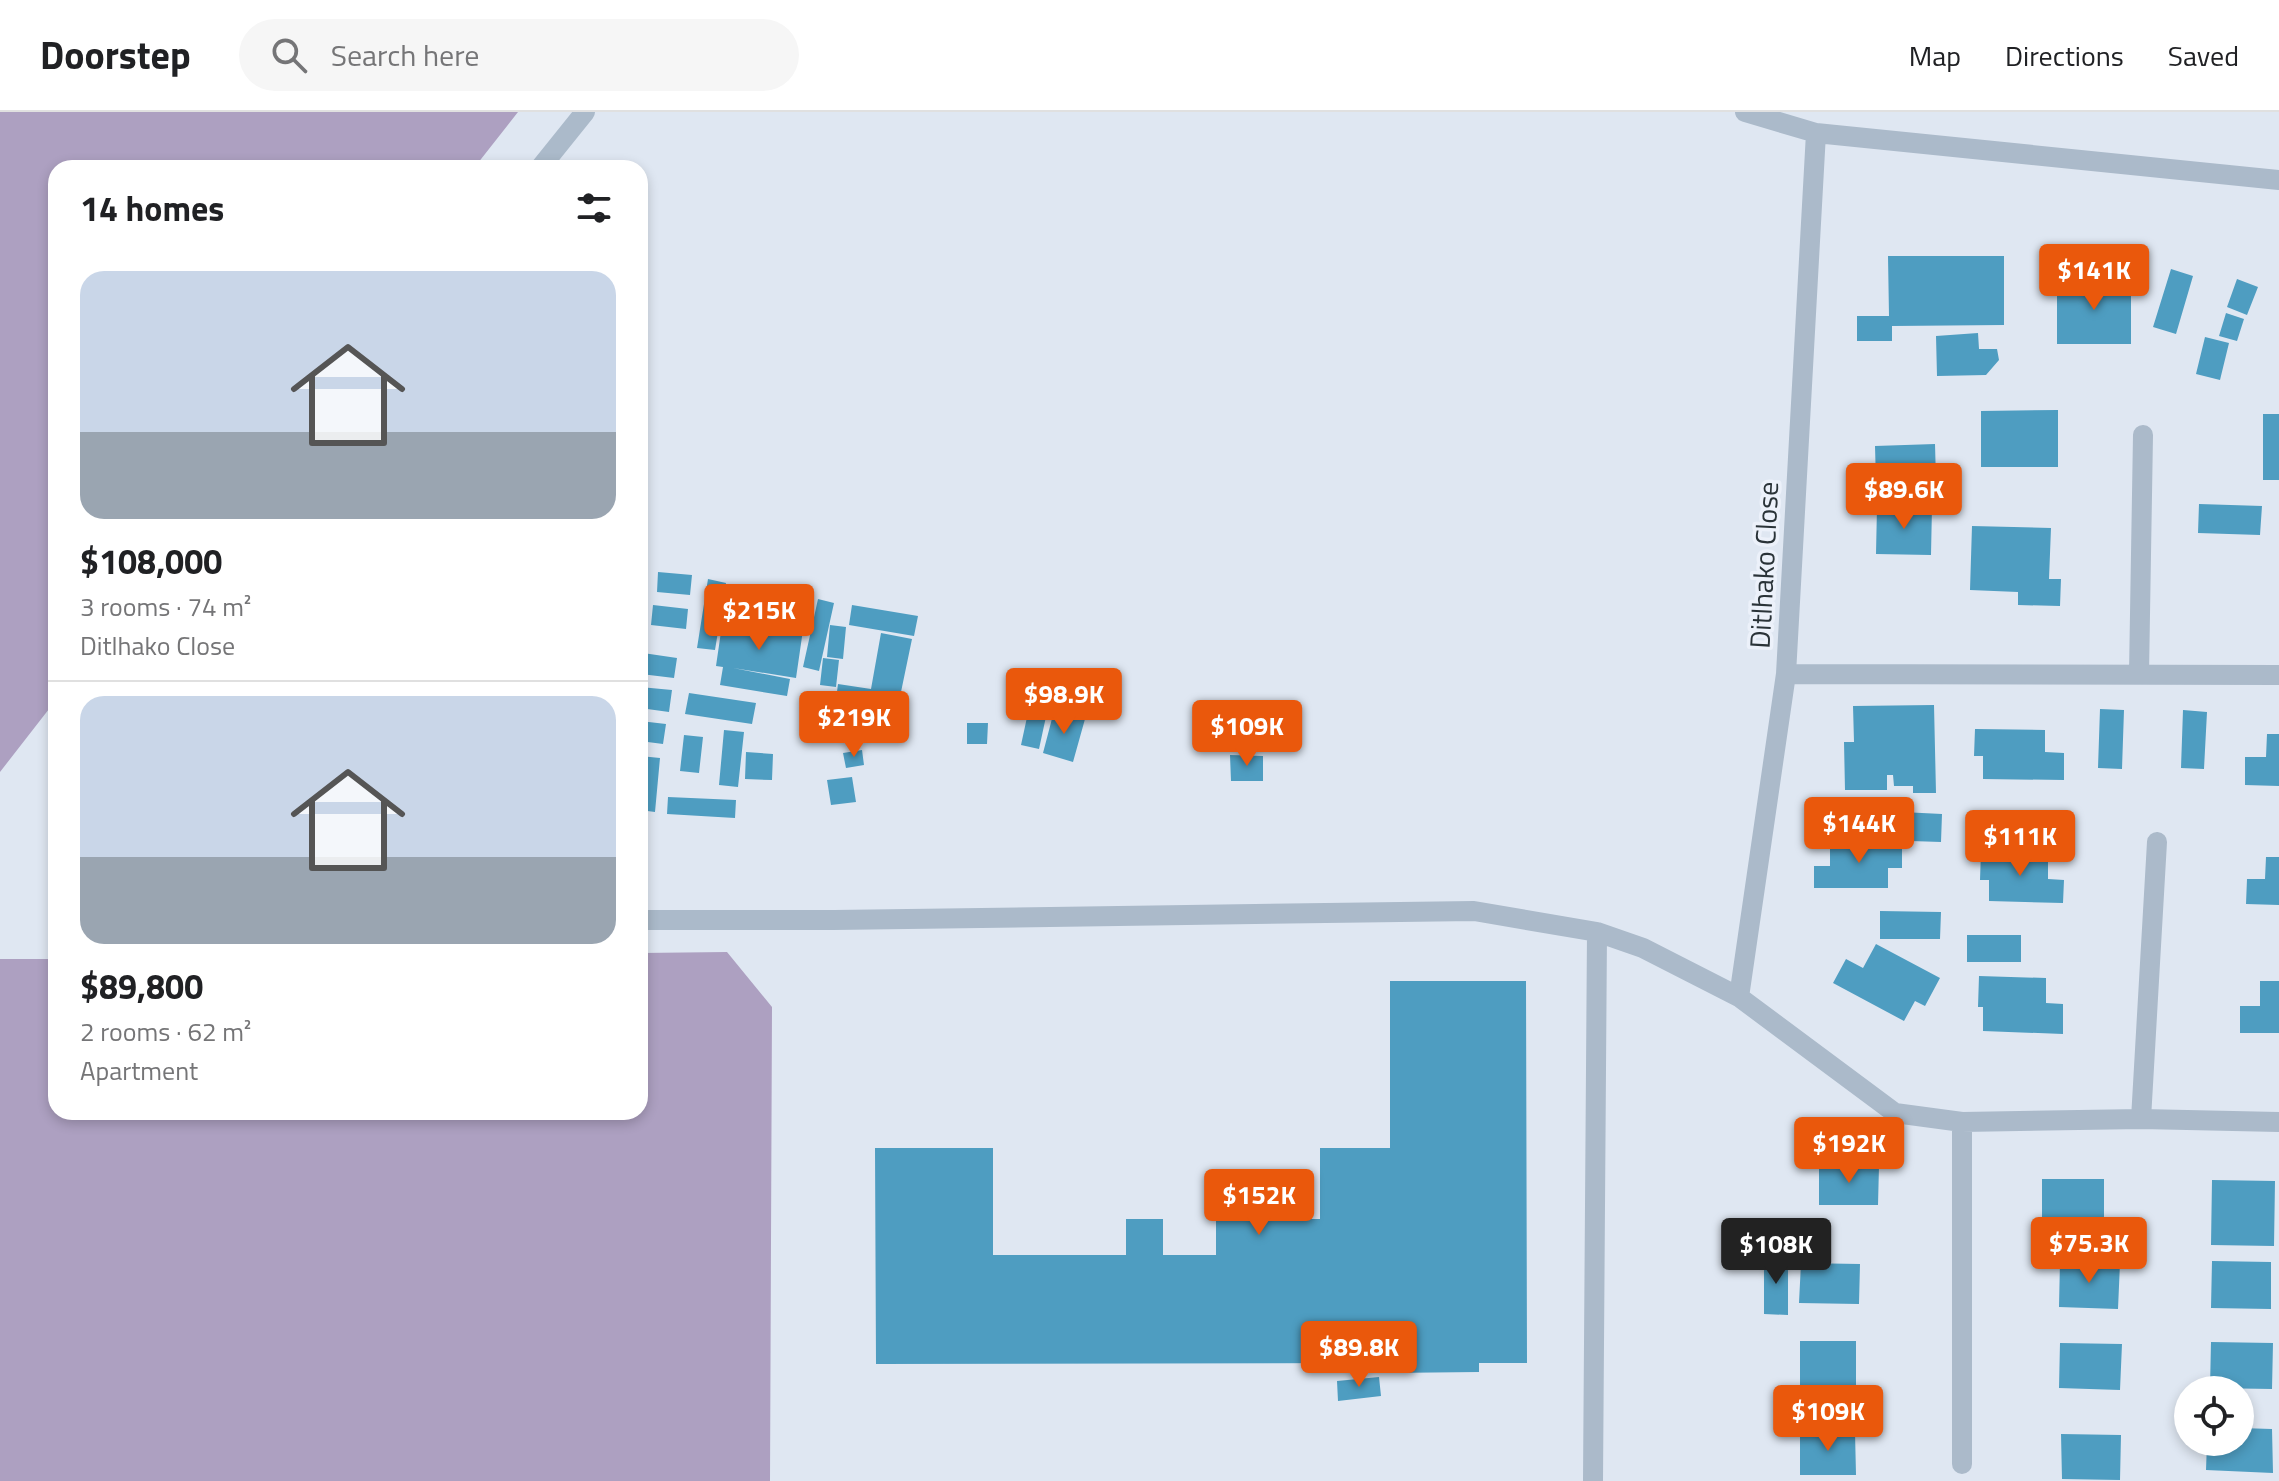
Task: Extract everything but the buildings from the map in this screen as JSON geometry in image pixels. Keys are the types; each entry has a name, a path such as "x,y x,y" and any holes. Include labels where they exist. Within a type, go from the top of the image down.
{"street":[{"path":"546,160 585,112"},
{"path":"1745,112 1816,133 2279,180"},
{"name":"Ditlhako Close","path":"1739,997 1786,674 1816,133"},
{"path":"2139,674 2143,435"},
{"path":"1786,674 2279,675"},
{"path":"2141,1119 2157,842"},
{"path":"648,920 1474,911 1597,932 1643,948 1739,997 1895,1113 1962,1122 2141,1119 2279,1122"},
{"path":"1593,1481 1597,932"},
{"path":"1962,1122 1962,1464"}],"shaded area":[{"path":"0,112 518,112 480,160 48,160 48,710 0,772"},
{"path":"727,952 772,1007 770,1481 0,1481 0,959 48,959 48,1120 648,1120 648,953"}]}
